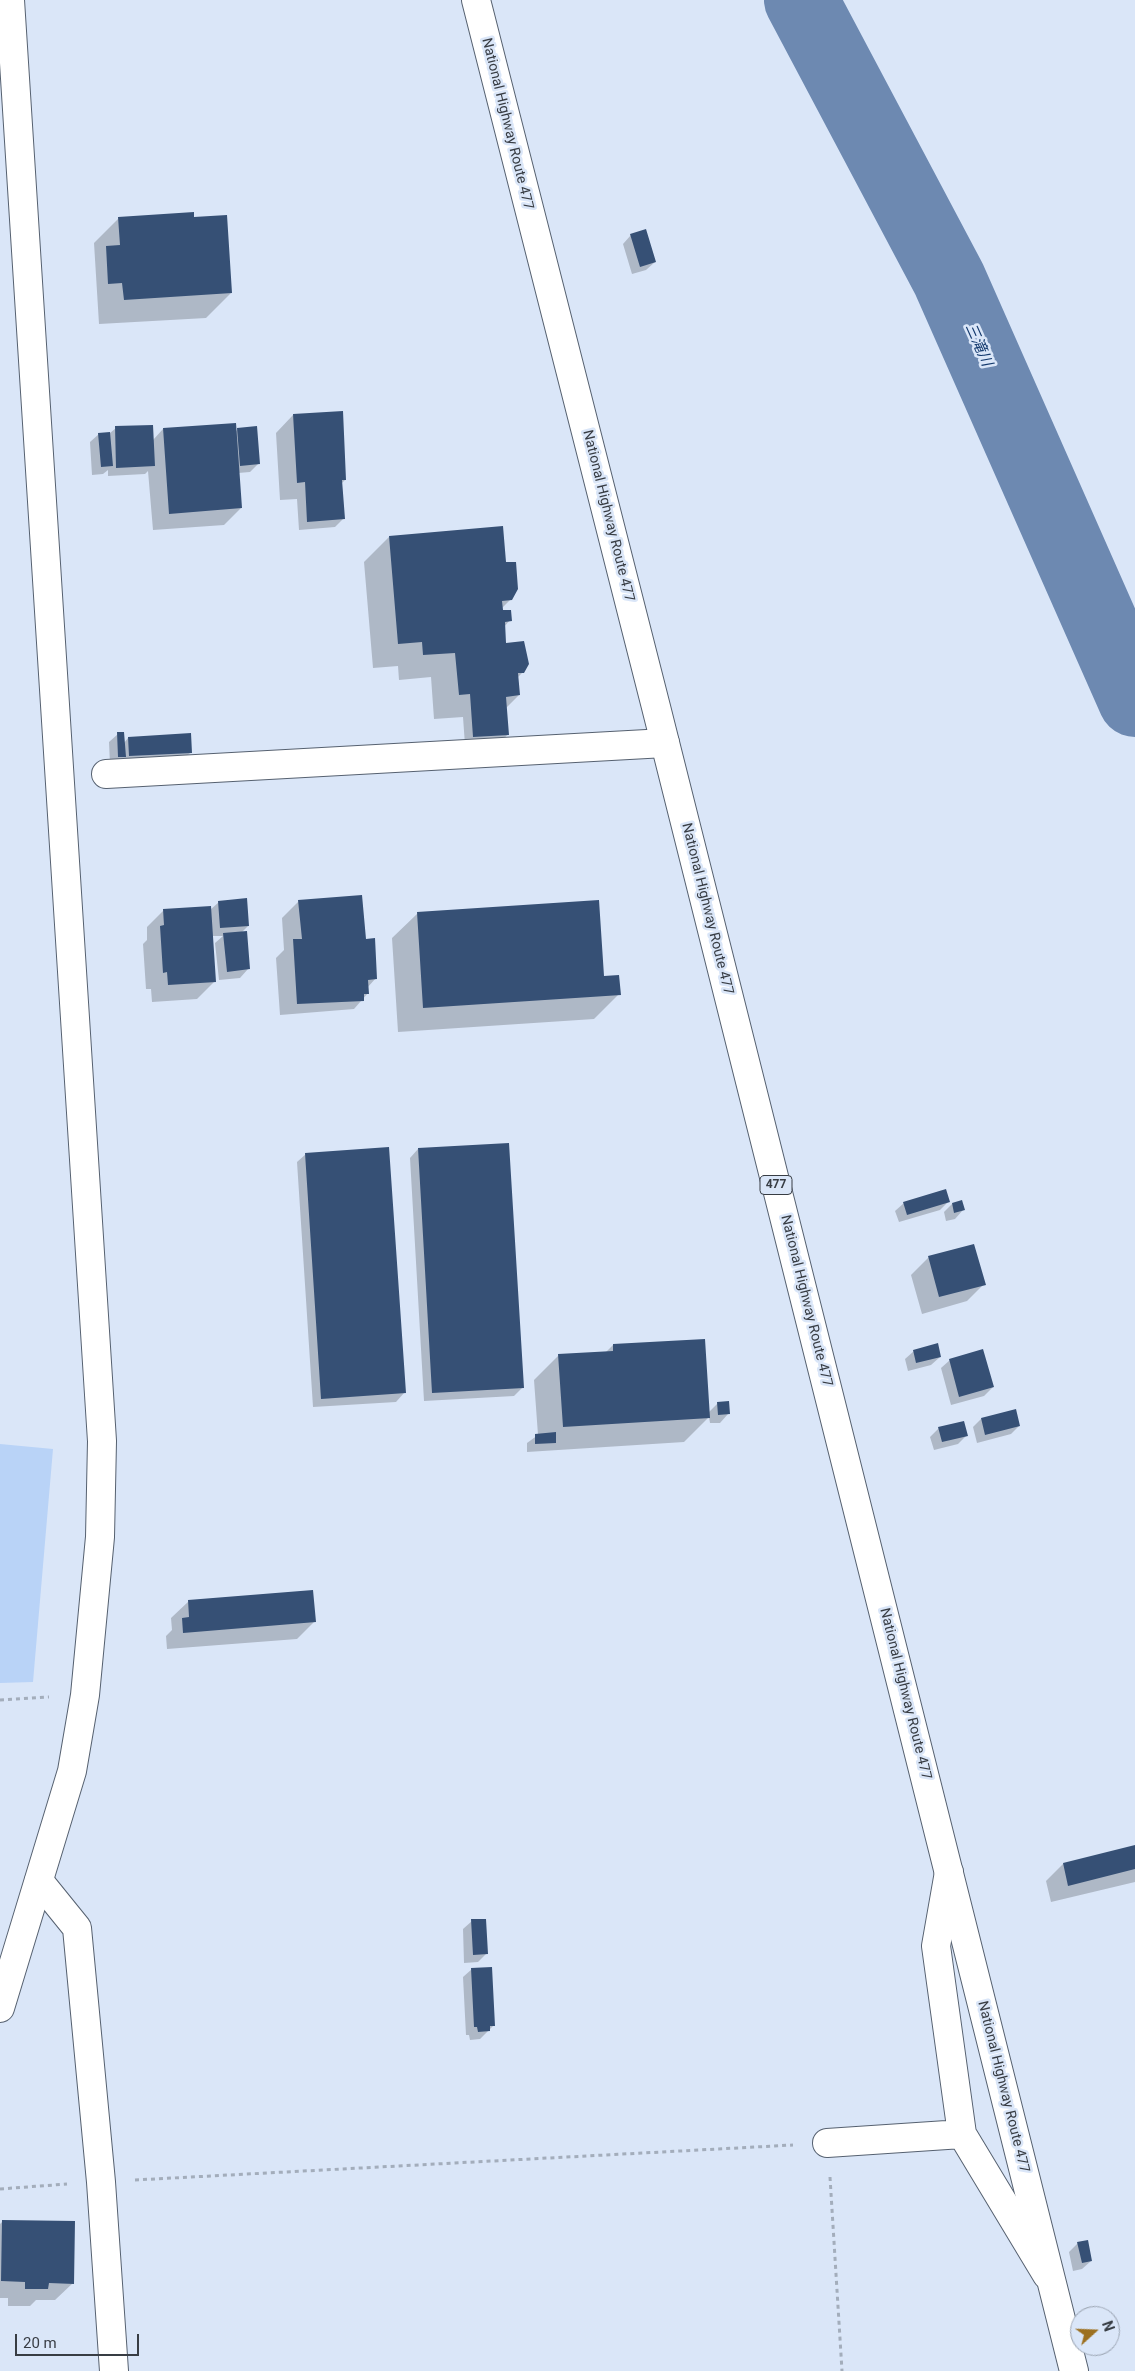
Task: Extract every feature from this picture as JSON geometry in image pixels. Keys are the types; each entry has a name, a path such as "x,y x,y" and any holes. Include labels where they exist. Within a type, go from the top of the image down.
{"main road":[{"path":"0,2008 72,1771 85,1695 100,1537 102,1441 10,0"},
{"name":"National Highway Route 477","path":"476,0 950,1872 1074,2371"},
{"path":"106,774 665,743"},
{"path":"950,1872 936,1946 962,2134 1053,2284"},
{"path":"38,1882 77,1928 101,2182 114,2371"},
{"path":"828,2143 962,2134"}],"path":[{"path":"0,1700 85,1695"},
{"path":"0,2189 828,2143 842,2371"}],"shaded area":[{"path":"0,1444 53,1449 33,1682 0,1683"}],"building":[{"path":"194,212 194,217 227,215 232,293 124,300 122,283 108,284 106,246 120,245 118,217"},
{"path":"646,229 656,262 640,267 630,234"},
{"path":"343,411 346,480 342,480 345,519 307,522 305,482 297,483 293,414"},
{"path":"236,423 242,508 169,514 163,428"},
{"path":"153,425 155,466 116,468 115,426"},
{"path":"257,426 260,464 240,466 237,428"},
{"path":"110,432 113,466 101,467 98,433"},
{"path":"503,526 506,562 516,562 518,589 512,600 502,601 503,610 511,610 512,621 505,622 506,643 524,641 529,664 524,673 518,673 520,695 506,697 509,735 473,737 470,694 459,695 455,653 423,655 422,642 398,644 389,536"},
{"path":"117,732 124,732 126,757 118,757"},
{"path":"191,733 192,753 129,756 128,737"},
{"path":"362,895 366,939 375,938 377,979 368,980 369,994 364,994 364,1001 297,1004 293,939 302,939 298,900"},
{"path":"247,898 249,926 220,928 218,901"},
{"path":"599,900 604,976 619,975 621,995 423,1008 417,912"},
{"path":"211,906 216,982 168,985 167,972 163,973 160,926 164,925 163,909"},
{"path":"247,931 250,969 227,972 223,933"},
{"path":"509,1143 524,1388 432,1393 418,1148"},
{"path":"389,1147 406,1393 321,1399 305,1153"},
{"path":"946,1189 950,1202 907,1215 903,1202"},
{"path":"962,1200 965,1210 954,1213 952,1203"},
{"path":"974,1244 986,1285 939,1297 928,1256"},
{"path":"705,1339 710,1418 563,1427 558,1354 613,1351 613,1344"},
{"path":"938,1343 941,1357 916,1363 913,1350"},
{"path":"983,1349 994,1387 959,1397 949,1359"},
{"path":"729,1401 730,1414 718,1415 717,1402"},
{"path":"1016,1409 1020,1426 985,1435 981,1418"},
{"path":"964,1421 968,1436 942,1442 938,1427"},
{"path":"556,1432 556,1443 535,1444 535,1434"},
{"path":"313,1590 316,1622 183,1633 182,1618 189,1617 188,1600"},
{"path":"1135,1845 1135,1869 1068,1886 1063,1863"},
{"path":"471,1919 486,1919 488,1954 473,1955"},
{"path":"492,1967 495,2026 490,2026 490,2031 478,2032 477,2027 474,2027 471,1968"},
{"path":"2,2220 75,2221 74,2284 49,2283 48,2289 25,2289 25,2282 1,2281"},
{"path":"1088,2240 1092,2261 1082,2263 1077,2242"}],"waterway":[{"name":"三滝川","path":"801,0 949,279 1135,700"}]}
